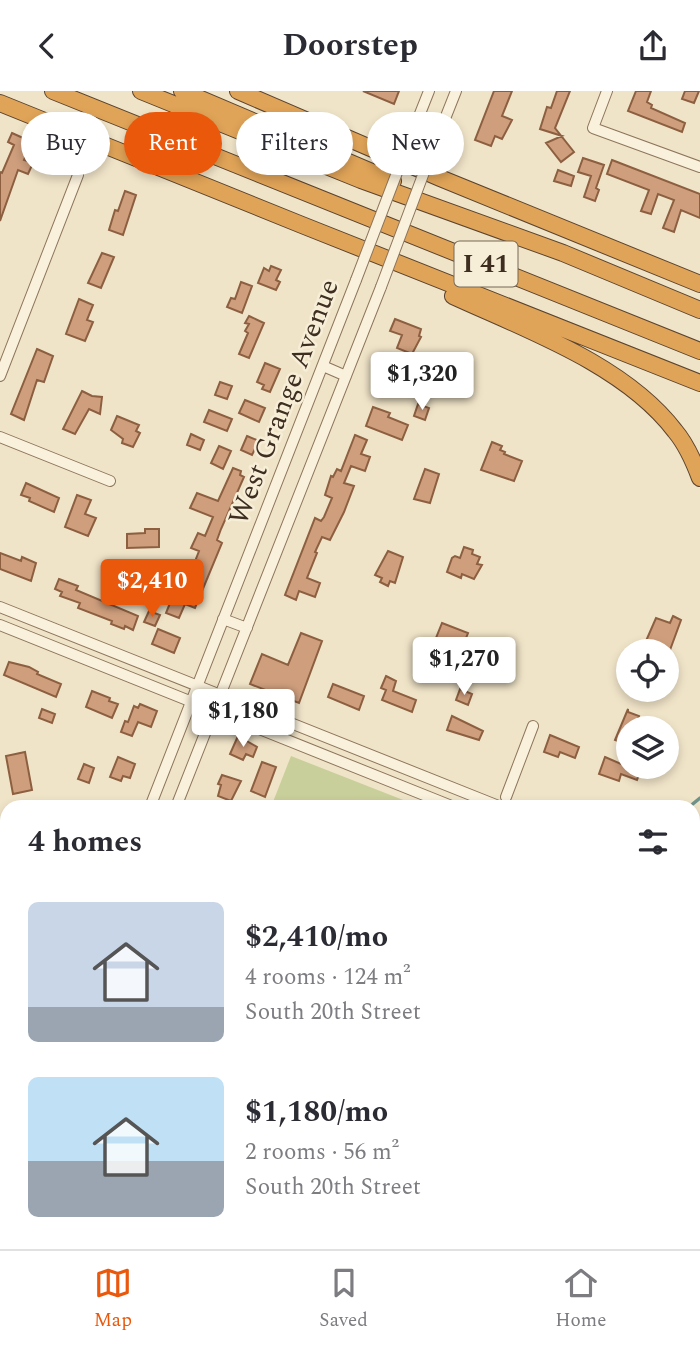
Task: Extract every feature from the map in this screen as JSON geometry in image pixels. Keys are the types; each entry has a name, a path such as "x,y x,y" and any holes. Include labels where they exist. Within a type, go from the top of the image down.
{"highway":[{"name":"I 41","path":"53,91 700,351"},
{"path":"141,91 361,180 563,253"},
{"name":"I 41","path":"182,91 700,310"},
{"path":"238,91 440,178 700,283"},
{"path":"0,103 700,383"},
{"path":"302,225 559,345 608,371 639,395 676,431 700,478"}],"street":[{"name":"West Grange Avenue","path":"153,800 429,91"},
{"name":"West Grange Avenue","path":"179,800 456,91"},
{"path":"607,91 593,128 700,167"},
{"path":"0,376 78,175"},
{"path":"323,366 346,376"},
{"path":"0,437 110,481"},
{"path":"0,607 220,695 498,800"},
{"path":"223,619 247,628"},
{"path":"0,625 436,800"},
{"path":"504,800 533,726"},
{"path":"168,762 190,771"}],"green space":[{"path":"291,756 403,800 274,800"}],"building":[{"path":"363,91 399,91 394,104"},
{"path":"494,91 512,91 502,116 512,120 502,139 495,136 491,146 475,140"},
{"path":"557,91 570,91 555,128 561,136 540,129 547,107 551,108"},
{"path":"636,91 651,91 647,102 652,105 651,108 685,123 682,132 628,111"},
{"path":"685,91 699,91 694,103 682,99"},
{"path":"12,133 21,137 21,171 18,170 0,221 0,172 2,173 14,145 8,142"},
{"path":"562,136 574,152 561,162 546,143"},
{"path":"583,158 604,165 596,188 599,190 595,201 584,197 591,176 578,172"},
{"path":"612,160 700,194 700,218 681,210 674,232 663,228 674,200 658,194 651,214 641,211 649,190 607,174"},
{"path":"558,170 574,176 571,186 554,181"},
{"path":"125,191 136,195 123,235 109,230"},
{"path":"102,253 114,257 101,288 88,283"},
{"path":"271,266 281,270 276,280 280,282 276,290 258,283 264,268 269,271"},
{"path":"241,282 252,286 242,313 227,307 231,298 235,299"},
{"path":"79,299 93,305 87,320 93,322 85,341 66,334"},
{"path":"249,316 264,323 249,358 239,354 248,333 245,331 249,324 245,323"},
{"path":"395,319 421,329 421,337 412,354 397,348 402,335 390,331"},
{"path":"37,349 53,356 44,382 37,380 24,420 11,414"},
{"path":"385,355 400,361 392,384 375,380"},
{"path":"265,363 280,369 270,392 262,389 264,385 257,382"},
{"path":"220,382 232,386 227,399 215,395"},
{"path":"82,391 102,397 100,414 89,409 75,434 63,429"},
{"path":"245,400 265,408 259,422 239,413"},
{"path":"418,404 429,408 425,420 414,416"},
{"path":"373,407 390,413 388,417 408,425 402,440 366,426"},
{"path":"209,410 232,419 227,431 204,422"},
{"path":"117,416 139,425 136,431 140,433 133,447 122,443 123,439 111,430"},
{"path":"191,434 204,440 200,450 187,445"},
{"path":"355,435 367,440 361,454 370,457 365,471 351,466 344,483 354,486 344,512 330,540 322,537 315,552 317,553 307,578 320,583 315,597 299,591 296,600 285,595 315,518 321,521 332,498 325,495 331,476 333,477 337,469 341,471"},
{"path":"247,436 259,441 252,455 241,450"},
{"path":"492,442 502,446 500,450 505,452 504,454 522,461 514,481 481,470"},
{"path":"219,446 231,451 223,469 211,463"},
{"path":"233,468 241,471 240,475 244,477 221,529 217,540 222,543 195,608 185,604 179,618 166,613 179,581 175,580 181,565 192,569 199,551 191,548 198,533 205,536 213,517 190,508 197,493 218,501"},
{"path":"425,469 439,474 430,503 414,499"},
{"path":"26,483 59,498 54,512 21,495"},
{"path":"77,495 91,500 85,514 96,518 88,536 65,527"},
{"path":"145,529 159,529 159,547 127,548 127,534 145,533"},
{"path":"464,547 473,550 472,554 480,557 477,564 482,565 474,579 462,574 461,578 447,572 452,558 460,558"},
{"path":"388,551 403,557 395,583 390,581 388,586 380,582 382,578 375,575"},
{"path":"0,553 36,563 31,581 0,569"},
{"path":"59,579 78,586 76,590 138,616 133,630 111,624 112,621 78,608 80,603 60,596 62,592 55,589"},
{"path":"149,611 160,615 155,626 144,622"},
{"path":"673,616 681,620 674,639 647,639 656,618 670,623"},
{"path":"442,623 468,633 462,648 436,638"},
{"path":"158,629 180,638 174,653 152,644"},
{"path":"301,633 322,641 299,703 250,684 262,654 288,665"},
{"path":"9,662 29,667 38,672 37,674 61,684 56,697 4,675"},
{"path":"386,676 396,681 393,691 416,700 412,712 382,700 386,690 381,688"},
{"path":"333,684 364,696 359,710 328,697"},
{"path":"460,689 472,694 468,705 456,700"},
{"path":"92,691 118,704 112,718 86,707"},
{"path":"140,704 157,711 151,727 138,722 132,736 121,732 134,706 138,708"},
{"path":"42,709 55,714 52,723 39,718"},
{"path":"628,709 628,712 639,716 625,716"},
{"path":"452,716 483,731 479,740 447,730"},
{"path":"550,735 579,747 575,758 560,752 558,757 544,752"},
{"path":"238,736 257,747 253,757 246,754 243,760 230,754"},
{"path":"25,752 32,790 13,794 6,756"},
{"path":"118,757 135,764 130,778 123,776 121,781 110,777"},
{"path":"605,757 616,762 616,779 619,781 599,774"},
{"path":"262,762 276,767 265,797 251,791"},
{"path":"84,764 94,768 89,783 78,779"},
{"path":"222,775 241,781 232,800 218,796 221,785 218,784"}]}
